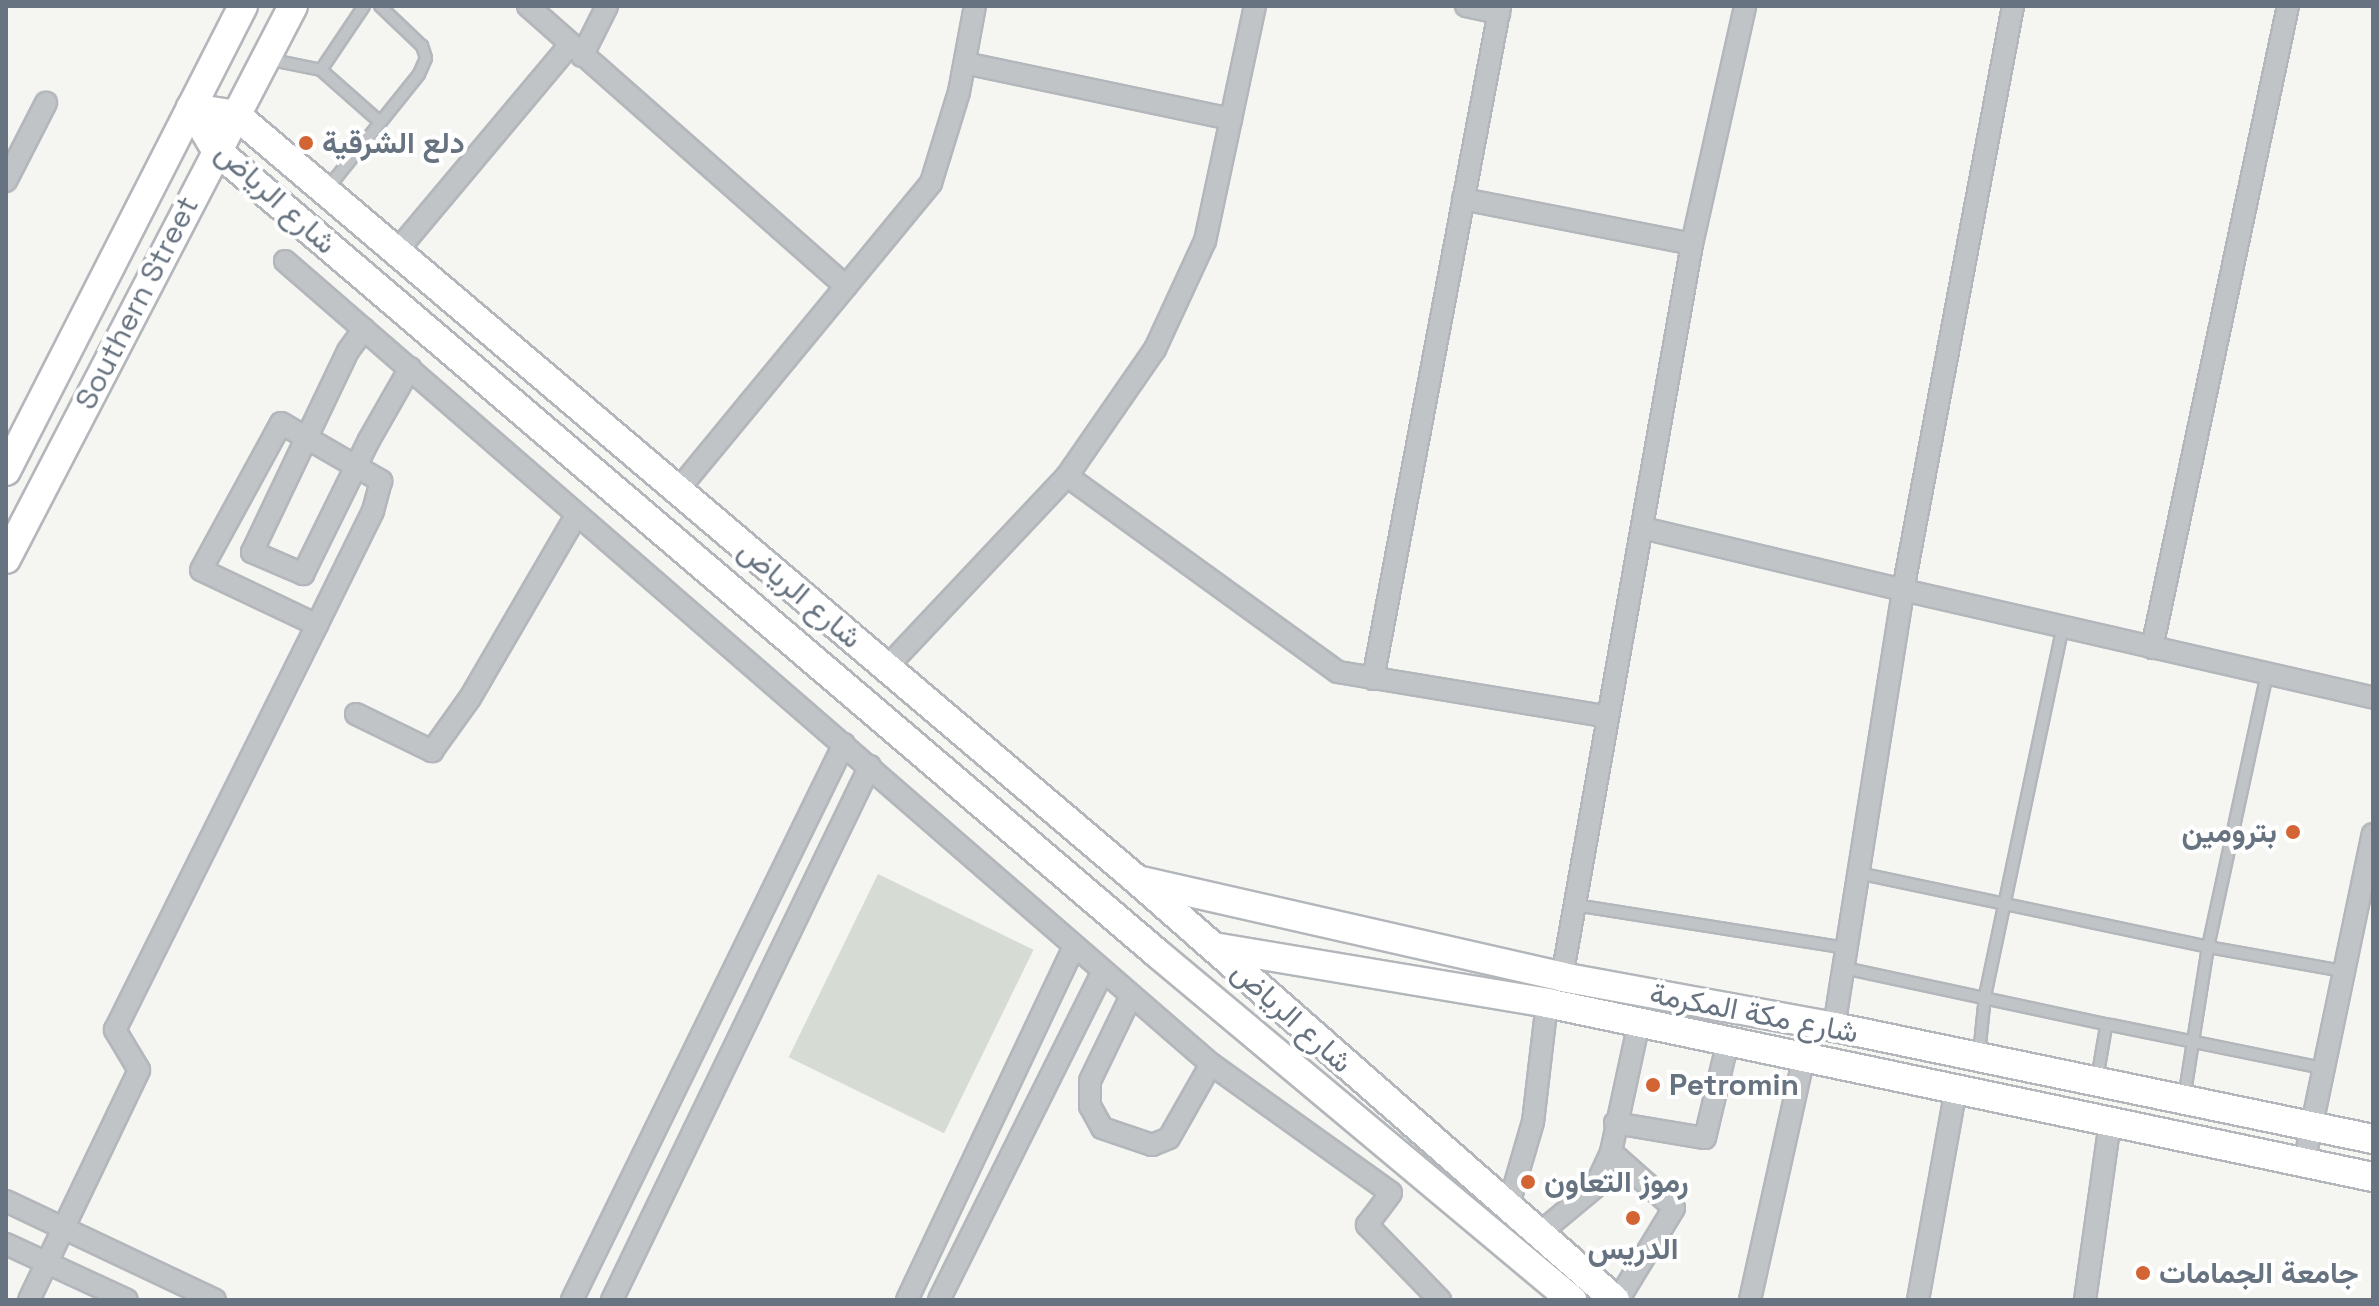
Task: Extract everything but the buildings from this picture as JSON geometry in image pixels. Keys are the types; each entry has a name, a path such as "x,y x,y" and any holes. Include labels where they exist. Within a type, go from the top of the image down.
{"main road":[{"name":"Southern Street","path":"6,471 243,6"},
{"name":"Southern Street","path":"6,559 293,6"},
{"name":"شارع الرياض","path":"191,108 236,115 1137,880 1616,1300"},
{"name":"شارع الرياض","path":"191,108 216,150 1158,954 1375,1131 1572,1300"},
{"name":"شارع مكة المكرمة","path":"1137,880 1562,977 1834,1027 2373,1139"},
{"name":"شارع مكة المكرمة","path":"1213,947 1547,1003 2373,1177"},
{"path":"1281,1007 1283,982 1295,960"},
{"path":"1945,1087 1939,1070 1978,1059"},
{"path":"1375,1131 1383,1117 1404,1115"}],"street":[{"path":"528,6 846,286"},
{"path":"397,251 576,50 607,6"},
{"path":"678,490 931,183 965,63 975,6"},
{"path":"887,667 1067,476 1155,349 1199,255 1255,6"},
{"path":"1373,679 1499,10 1466,6"},
{"path":"1562,977 1605,716 1643,528 1692,244 1745,6"},
{"path":"1834,1027 1903,590 2013,6"},
{"path":"2152,648 2288,6"},
{"path":"965,63 1231,119"},
{"path":"6,181 46,103"},
{"path":"1463,199 1692,244"},
{"path":"285,261 1211,1064 1391,1193 1367,1225 1440,1300"},
{"path":"364,329 307,437 252,552 303,574 356,465 410,368"},
{"path":"29,1300 139,1070 115,1030 317,625 381,491 381,481 281,423 201,570 317,625"},
{"path":"1067,476 1338,672 1605,716"},
{"path":"356,714 432,751 470,698 576,516"},
{"path":"1643,528 2373,698"},
{"path":"572,1300 844,744"},
{"path":"612,1300 870,766"},
{"path":"2304,1163 2373,834"},
{"path":"907,1300 1074,946"},
{"path":"939,1300 1103,971"},
{"path":"1131,996 1090,1081 1090,1106 1102,1128 1152,1145 1169,1138 1211,1064"},
{"path":"1509,1204 1533,1122 1547,1003"},
{"path":"1541,1232 1595,1187 1611,1152 1639,1022"},
{"path":"1615,1123 1705,1138 1728,1041"},
{"path":"1750,1300 1804,1057"},
{"path":"1918,1300 1945,1087"},
{"path":"2085,1300 2110,1122"},
{"path":"1611,1152 1674,1208 1616,1300"},
{"path":"6,1201 215,1300"},
{"path":"6,1244 127,1300"}],"lane":[{"path":"321,70 364,6"},
{"path":"326,191 426,58 422,46 380,6"},
{"path":"265,58 321,70 380,122"},
{"path":"1978,1059 1985,996 2064,625"},
{"path":"2184,1099 2190,1042 2208,947 2267,674"},
{"path":"1858,873 2005,901 2208,947 2343,971"},
{"path":"1575,905 1845,958 2109,1025 2322,1068"},
{"path":"2096,1081 2109,1025"}],"shaded area":[{"path":"878,874 1033,950 944,1133 789,1057"}],"place":[{"name":"دلع الشرقية","path":"306,143"},
{"name":"بترومين","path":"2293,832"},
{"name":"Petromin","path":"1653,1085"},
{"name":"رموز التعاون","path":"1528,1182"},
{"name":"الدريس","path":"1633,1218"},
{"name":"جامعة الجمامات","path":"2143,1273"}]}
